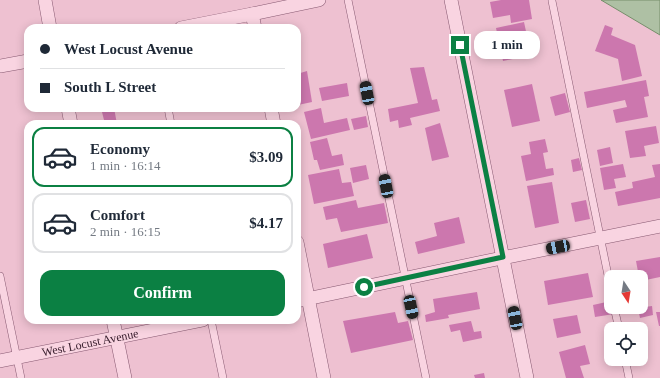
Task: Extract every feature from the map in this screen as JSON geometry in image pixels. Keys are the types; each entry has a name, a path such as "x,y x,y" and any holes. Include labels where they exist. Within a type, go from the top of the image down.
{"street":[{"path":"45,0 49,24"},
{"path":"201,24 319,0"},
{"path":"451,0 527,378"},
{"path":"252,14 254,24"},
{"path":"0,66 24,61"},
{"path":"303,300 503,257 660,226"},
{"path":"301,281 303,300 324,378"},
{"path":"114,324 125,378"},
{"name":"West Locust Avenue","path":"0,361 184,324"}],"lane":[{"path":"348,0 426,378"},
{"path":"552,1 607,270"},
{"path":"0,276 21,378"},
{"path":"212,324 222,378"},
{"path":"626,366 629,378"}],"shaded area":[{"path":"601,0 660,0 660,35"}],"building":[{"path":"501,0 529,0 532,19 511,23 510,15 493,18 490,2"},
{"path":"524,22 531,55 503,61 496,28"},
{"path":"605,25 613,28 611,35 635,45 642,76 622,81 618,59 595,51"},
{"path":"424,67 432,100 437,99 440,111 410,118 412,125 399,128 398,120 390,122 388,109 418,103 410,68"},
{"path":"307,71 312,102 301,104 301,73"},
{"path":"646,80 649,96 644,97 648,117 616,123 613,110 627,107 625,100 587,108 584,92"},
{"path":"347,83 349,96 322,101 319,88"},
{"path":"532,84 540,121 512,127 504,90"},
{"path":"565,93 570,112 555,116 550,97"},
{"path":"321,108 324,123 347,118 350,130 311,139 304,112"},
{"path":"102,112 115,112 116,120 104,120"},
{"path":"366,116 368,127 354,130 351,119"},
{"path":"440,123 449,157 432,161 425,128"},
{"path":"656,126 659,143 644,146 646,156 630,158 625,131"},
{"path":"327,138 332,156 342,154 344,165 320,170 317,160 314,160 310,142"},
{"path":"545,139 548,152 543,153 546,169 553,168 554,175 526,181 521,156 531,154 529,142"},
{"path":"610,147 613,163 600,166 597,150"},
{"path":"579,158 582,170 573,172 571,160"},
{"path":"623,164 626,177 614,179 616,188 604,190 600,168"},
{"path":"660,164 660,198 618,206 615,192 633,188 632,182 655,177 652,165"},
{"path":"366,165 369,179 353,183 350,168"},
{"path":"339,169 342,183 351,182 354,196 314,204 308,175"},
{"path":"552,182 559,223 535,228 527,186"},
{"path":"356,200 358,208 384,203 388,223 341,232 337,218 326,220 323,207"},
{"path":"586,200 590,219 575,222 571,203"},
{"path":"459,217 465,243 418,254 415,242 437,236 434,223"},
{"path":"367,234 373,258 328,268 323,244"},
{"path":"660,257 660,277 648,280 648,270 638,270 636,261"},
{"path":"588,273 593,297 548,305 544,281"},
{"path":"477,292 480,309 448,315 449,318 426,322 425,315 435,312 433,299"},
{"path":"604,303 604,314 614,314 595,317 593,305"},
{"path":"652,306 653,315 640,318 639,314 648,314 648,307"},
{"path":"395,312 398,323 408,321 413,340 351,353 343,321"},
{"path":"656,312 660,312 660,326 659,326"},
{"path":"577,315 581,333 557,338 553,319"},
{"path":"471,321 474,332 481,331 482,338 463,342 460,330 451,332 449,325"},
{"path":"585,345 590,364 580,366 584,378 566,378 559,352"},
{"path":"484,373 485,378 475,378 474,375"}],"route":[{"path":"364,287 503,257 460,45"}]}
